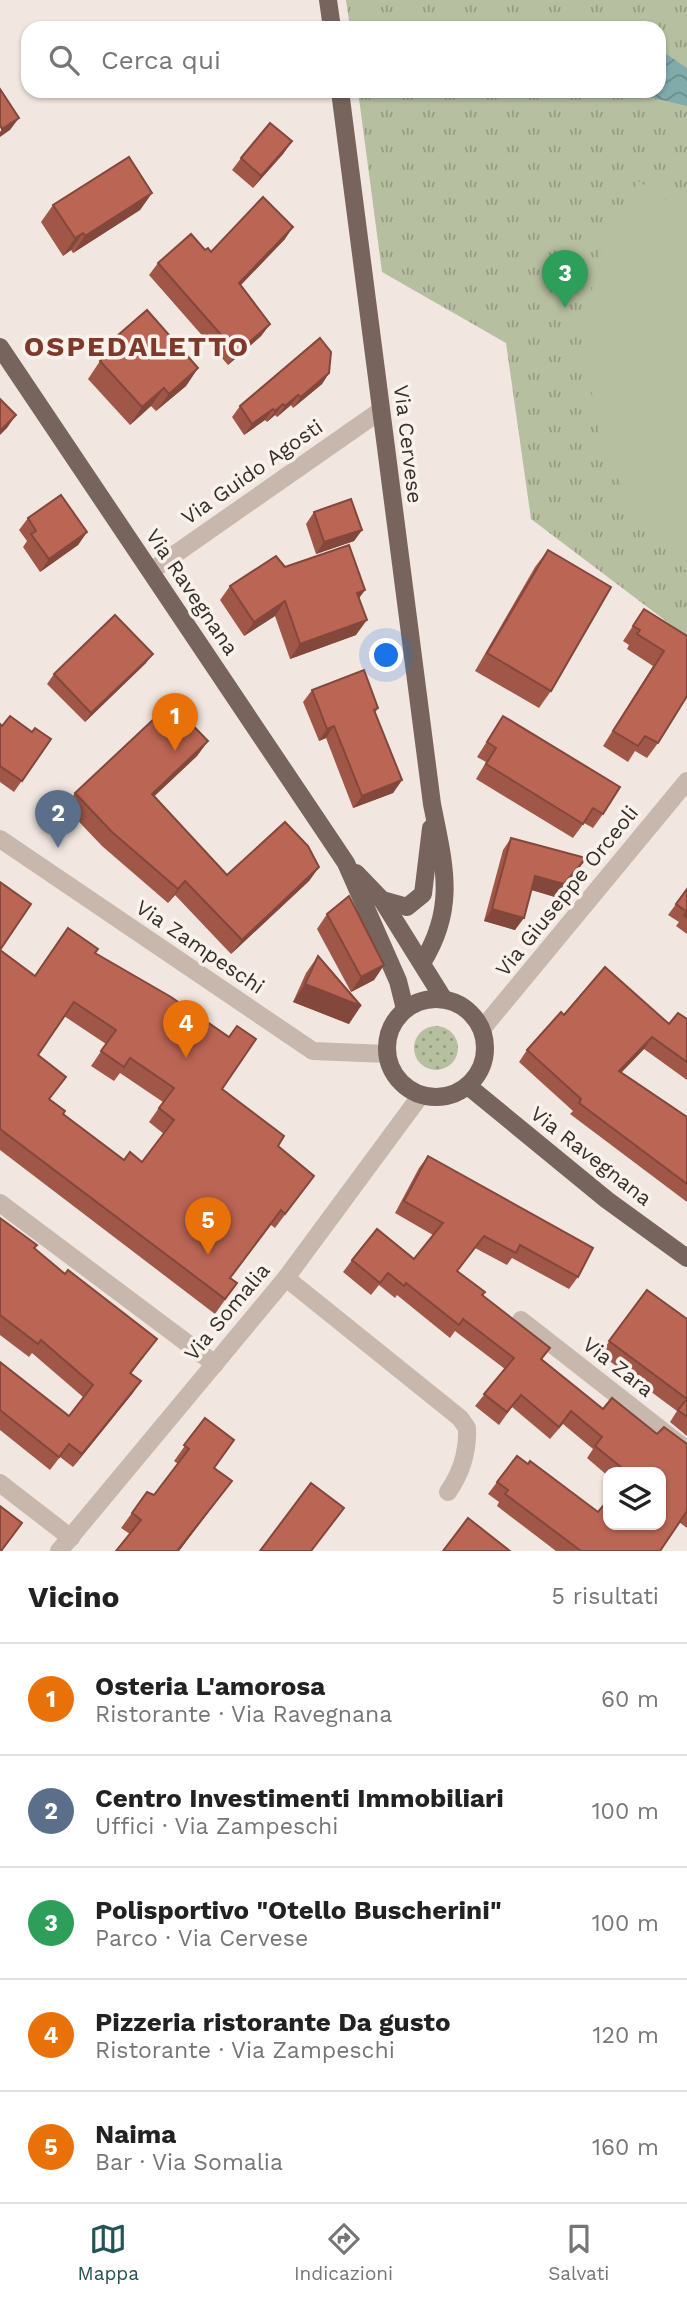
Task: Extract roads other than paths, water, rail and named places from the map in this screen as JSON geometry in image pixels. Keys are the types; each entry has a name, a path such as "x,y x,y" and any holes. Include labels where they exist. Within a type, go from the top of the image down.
{"main road":[{"path":"328,0 331,21"},
{"name":"Via Cervese","path":"341,98 432,804 444,865 446,899 438,937 422,963"},
{"name":"Via Ravegnana","path":"0,347 346,863 398,981 405,1009"},
{"name":"Via Cervese","path":"382,900 407,907 424,894 432,804"},
{"name":"Via Ravegnana","path":"346,863 382,900 443,998 467,1008 482,1029"},
{"path":"443,998 419,1001 405,1009 391,1029 387,1054 398,1080 421,1095 445,1097 468,1086 484,1060 486,1045 482,1029"},
{"name":"Via Ravegnana","path":"468,1086 607,1200 687,1258"}],"street":[{"name":"Via Guido Agosti","path":"151,571 380,411"},
{"name":"Via Giuseppe Orceoli","path":"482,1029 687,781"},
{"name":"Via Zampeschi","path":"0,839 313,1051 387,1054"},
{"name":"Via Somalia","path":"65,1544 286,1278 421,1095"},
{"path":"0,1203 215,1364"},
{"path":"286,1278 460,1418 467,1428 465,1458 458,1478 447,1492"},
{"name":"Via Zara","path":"521,1320 687,1450"},
{"path":"0,1483 65,1544"}],"water":[{"path":"666,54 687,68 687,106 653,98 666,98"}],"place":[{"name":"Polisportivo \"Otello Buscherini\"","path":"565,308"},
{"name":"Osteria L'amorosa","path":"175,751"},
{"name":"Centro Investimenti Immobiliari","path":"58,848"},
{"name":"Pizzeria ristorante Da gusto","path":"186,1058"},
{"name":"Naima","path":"208,1255"}],"district":[{"name":"OSPEDALETTO","path":"137,346"}]}
